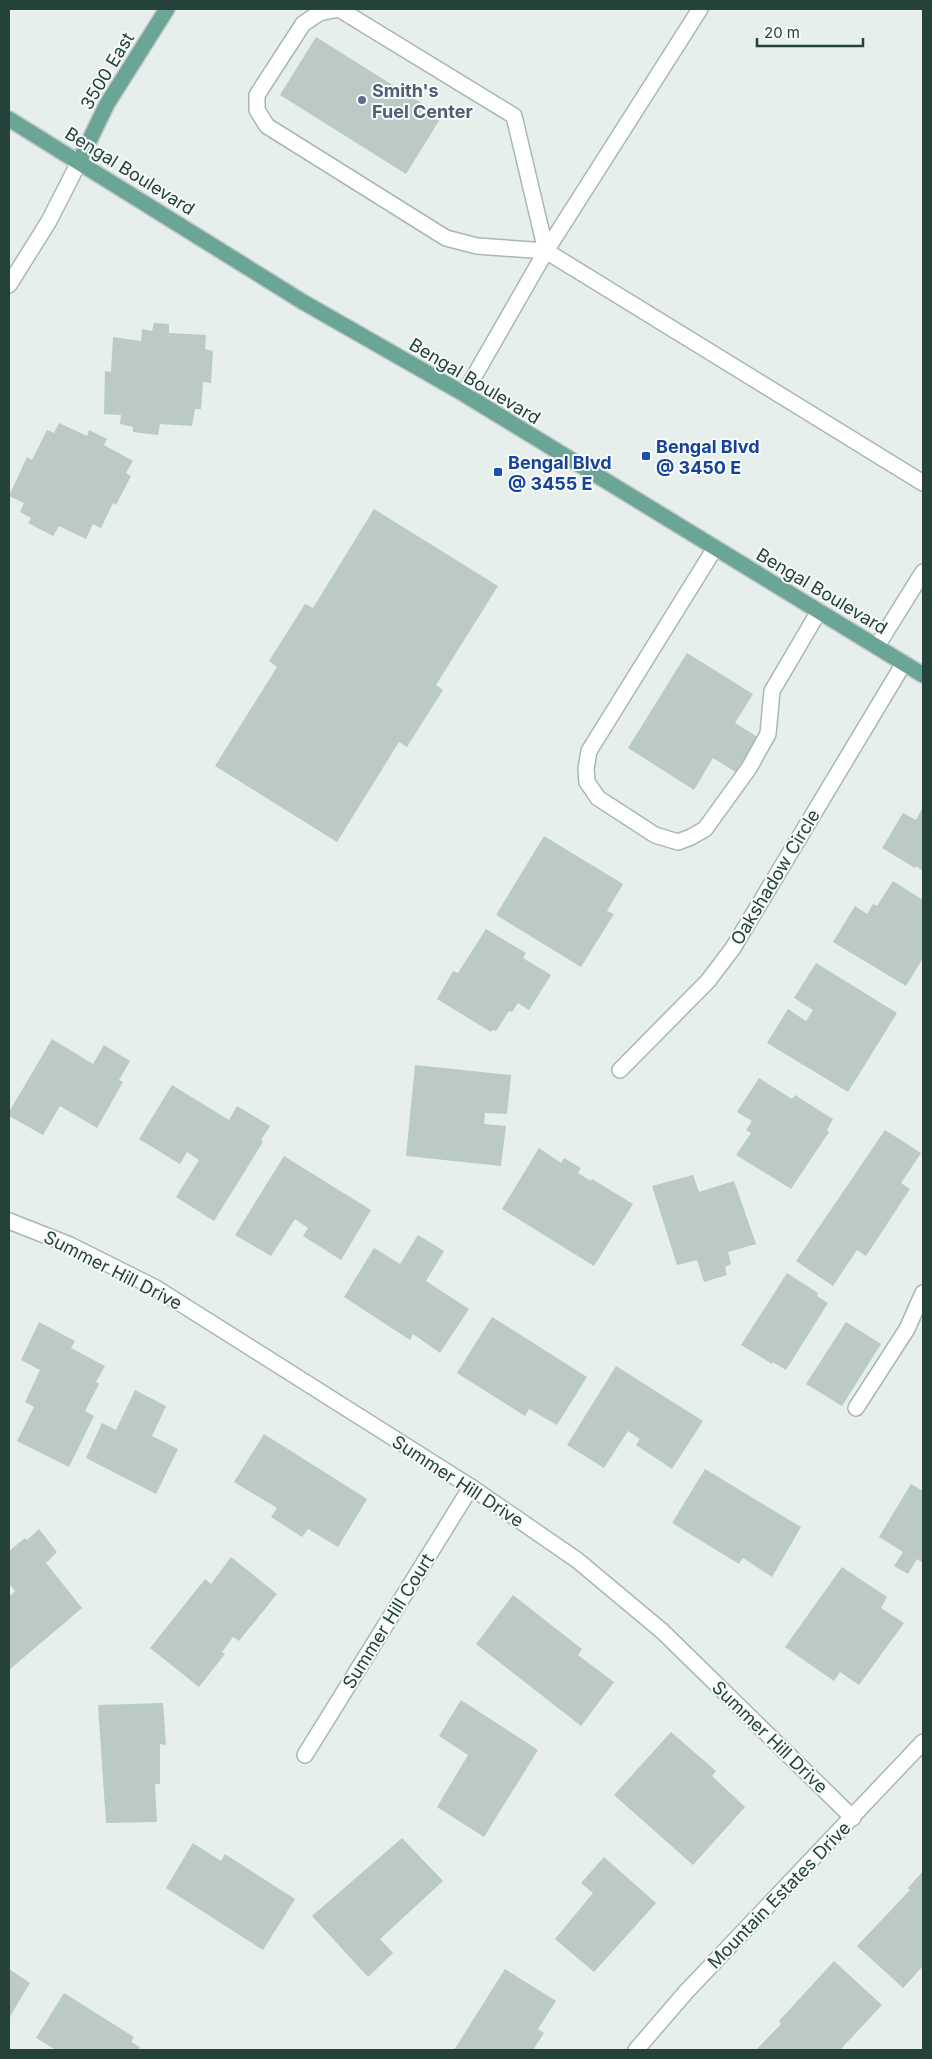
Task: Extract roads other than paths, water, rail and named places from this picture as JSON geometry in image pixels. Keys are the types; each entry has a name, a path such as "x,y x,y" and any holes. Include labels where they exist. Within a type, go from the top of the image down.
{"main road":[{"name":"3500 East","path":"80,162 107,104 167,9"},
{"name":"Bengal Boulevard","path":"9,119 327,316 464,394 923,675"}],"street":[{"path":"546,251 514,116 339,9 318,13 303,24 257,95 257,110 267,126 446,238 477,246 546,251 923,482"},
{"path":"464,394 546,251 700,9"},
{"name":"3500 East","path":"9,285 49,221 80,162"},
{"path":"715,548 589,752 586,769 587,782 598,798 655,835 678,842 705,829 749,768 768,734 772,691 819,611"},
{"path":"876,646 923,572"},
{"name":"Oakshadow Circle","path":"620,1070 708,981 733,948 904,663"},
{"name":"Summer Hill Drive","path":"9,1221 70,1245 156,1288 471,1487 577,1560 662,1632 853,1818"},
{"path":"856,1408 907,1329 923,1293"},
{"name":"Summer Hill Court","path":"305,1755 471,1487"},
{"name":"Mountain Estates Drive","path":"636,2050 686,1992 923,1742"}],"place":[{"name":"Smith's Fuel Center","path":"362,100"},
{"name":"Bengal Blvd @ 3450 E","path":"646,456"},
{"name":"Bengal Blvd @ 3455 E","path":"498,472"}]}
